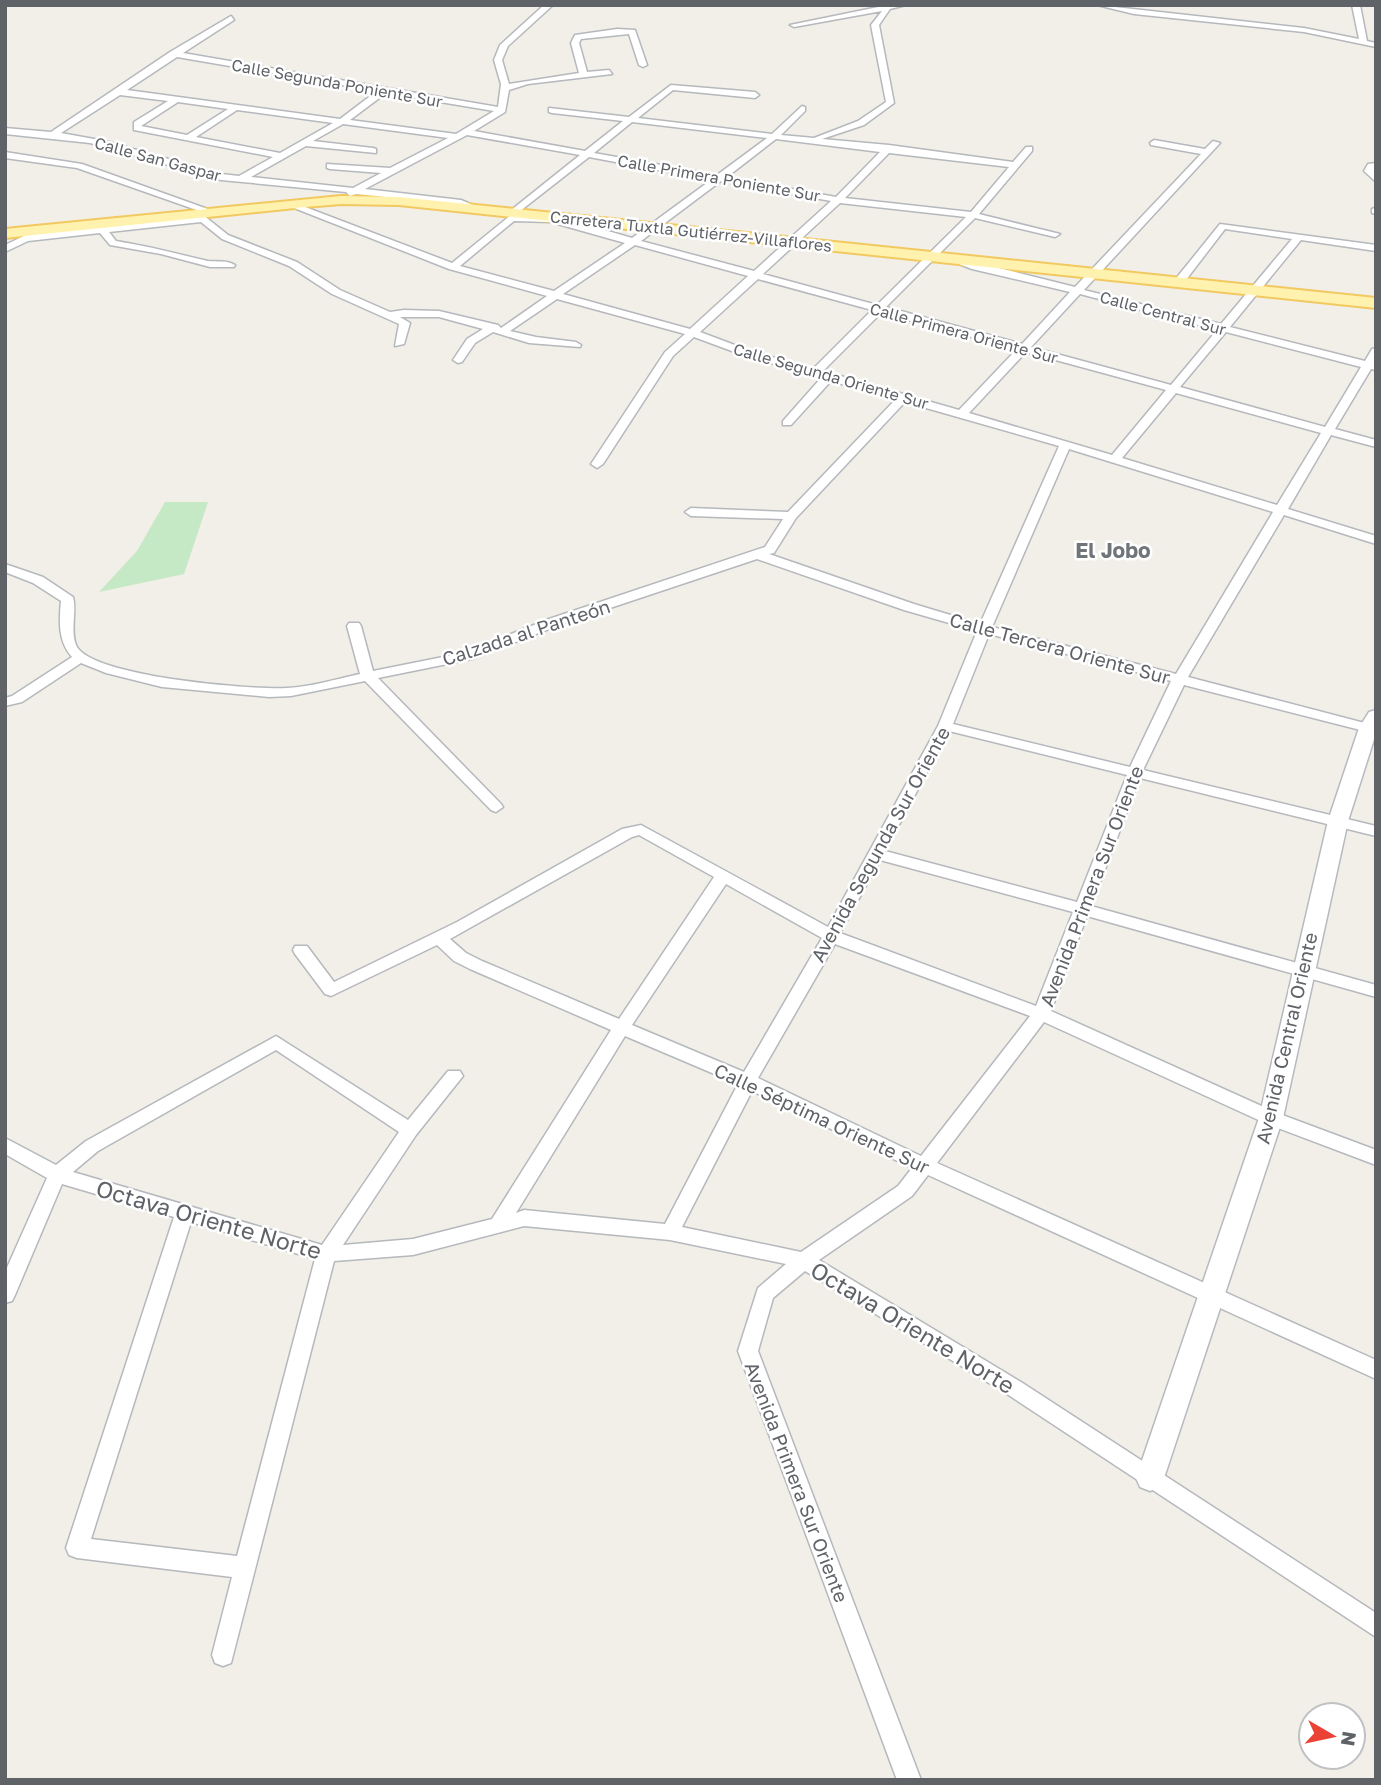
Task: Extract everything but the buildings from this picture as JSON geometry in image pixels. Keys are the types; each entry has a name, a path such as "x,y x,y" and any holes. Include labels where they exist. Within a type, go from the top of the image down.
{"main road":[{"name":"Carretera Tuxtla Gutiérrez-Villaflores","path":"6,239 289,204 342,193 513,215 951,259 1004,269 1093,274 1376,303"}],"street":[{"path":"342,193 389,172 502,110 505,88 498,60 504,45 549,5"},
{"path":"794,25 887,10 902,5"},
{"path":"1101,5 1135,12 1304,30 1376,45"},
{"path":"1356,5 1364,43"},
{"path":"812,140 861,123 890,103 875,25 887,10"},
{"path":"52,135 231,18"},
{"path":"584,75 575,43 578,37 617,31 632,32 643,65"},
{"name":"Calle Segunda Poniente Sur","path":"173,54 502,110"},
{"path":"505,88 528,82 609,72"},
{"path":"453,267 671,87 755,95"},
{"path":"241,179 344,120 383,90"},
{"name":"Calle Primera Poniente Sur","path":"120,92 462,134 838,200 974,215 1055,234"},
{"path":"179,98 137,124 137,128 284,156"},
{"path":"187,139 238,106"},
{"path":"458,360 471,341 558,295 634,242 775,136 802,109"},
{"path":"552,110 1015,165"},
{"name":"Calle San Gaspar","path":"5,131 101,142 196,172 342,193"},
{"path":"305,143 373,151"},
{"path":"1154,143 1207,152"},
{"path":"962,414 1216,143"},
{"path":"597,464 669,355 838,200 889,148"},
{"path":"816,372 974,215 1029,149"},
{"path":"5,155 79,166 203,215 225,237 293,264 336,292 405,324 399,344"},
{"path":"330,166 389,172"},
{"path":"1376,166 1371,166 1369,171 1376,179"},
{"path":"342,193 360,168"},
{"name":"Calle Segunda Oriente Sur","path":"289,204 453,267 694,333 723,345 1065,444 1376,540"},
{"path":"6,239 103,230 203,215"},
{"name":"Calle Primera Oriente Sur","path":"556,219 1172,391 1376,444"},
{"path":"1178,283 1223,226 1376,248"},
{"path":"103,230 113,243 162,251 209,264 230,265"},
{"path":"1115,459 1300,237"},
{"path":"6,239 26,238"},
{"name":"Calle Central Sur","path":"1004,269 1371,366"},
{"path":"387,316 410,311 427,312 525,338 576,345"},
{"name":"Avenida Primera Sur Oriente","path":"909,1780 748,1351 765,1294 804,1260 905,1191 1041,1013 1135,772 1179,680 1280,510 1371,366 1376,351"},
{"path":"787,423 829,376"},
{"name":"Calzada al Panteón","path":"80,658 111,670 162,683 269,693 291,692 467,656 554,622 770,550 792,516 902,399"},
{"name":"Avenida Segunda Sur Oriente","path":"670,1232 748,1081 831,936 945,726 1065,444"},
{"path":"691,512 792,516"},
{"name":"Calle Tercera Oriente Sur","path":"756,555 909,607 984,629 1179,680 1373,725"},
{"path":"5,568 38,580 68,600 66,616 69,646 80,658 17,699 5,702"},
{"path":"354,626 368,676 496,807"},
{"name":"Avenida Central Oriente","path":"1150,1478 1271,1118 1338,821 1373,725"},
{"path":"945,726 1376,831"},
{"path":"300,950 331,990 438,937 634,830 641,830 831,936 1041,1013 1271,1118 1376,1158"},
{"path":"876,854 1376,991"},
{"path":"498,1225 622,1027 723,876"},
{"name":"Calle Séptima Oriente Sur","path":"438,937 460,957 476,965 748,1081 925,1166 1376,1370"},
{"path":"5,1295 13,1258 57,1175 92,1146 275,1042 410,1130"},
{"path":"223,1655 326,1254 410,1130 454,1076"},
{"name":"Octava Oriente Norte","path":"5,1145 57,1175 326,1254 413,1247 524,1218 670,1232 804,1260 1014,1388 1376,1626"},
{"path":"185,1212 77,1548 246,1568"}],"green space":[{"path":"165,502 208,502 184,574 99,592 137,551"}],"district":[{"name":"El Jobo","path":"1113,550"}]}
